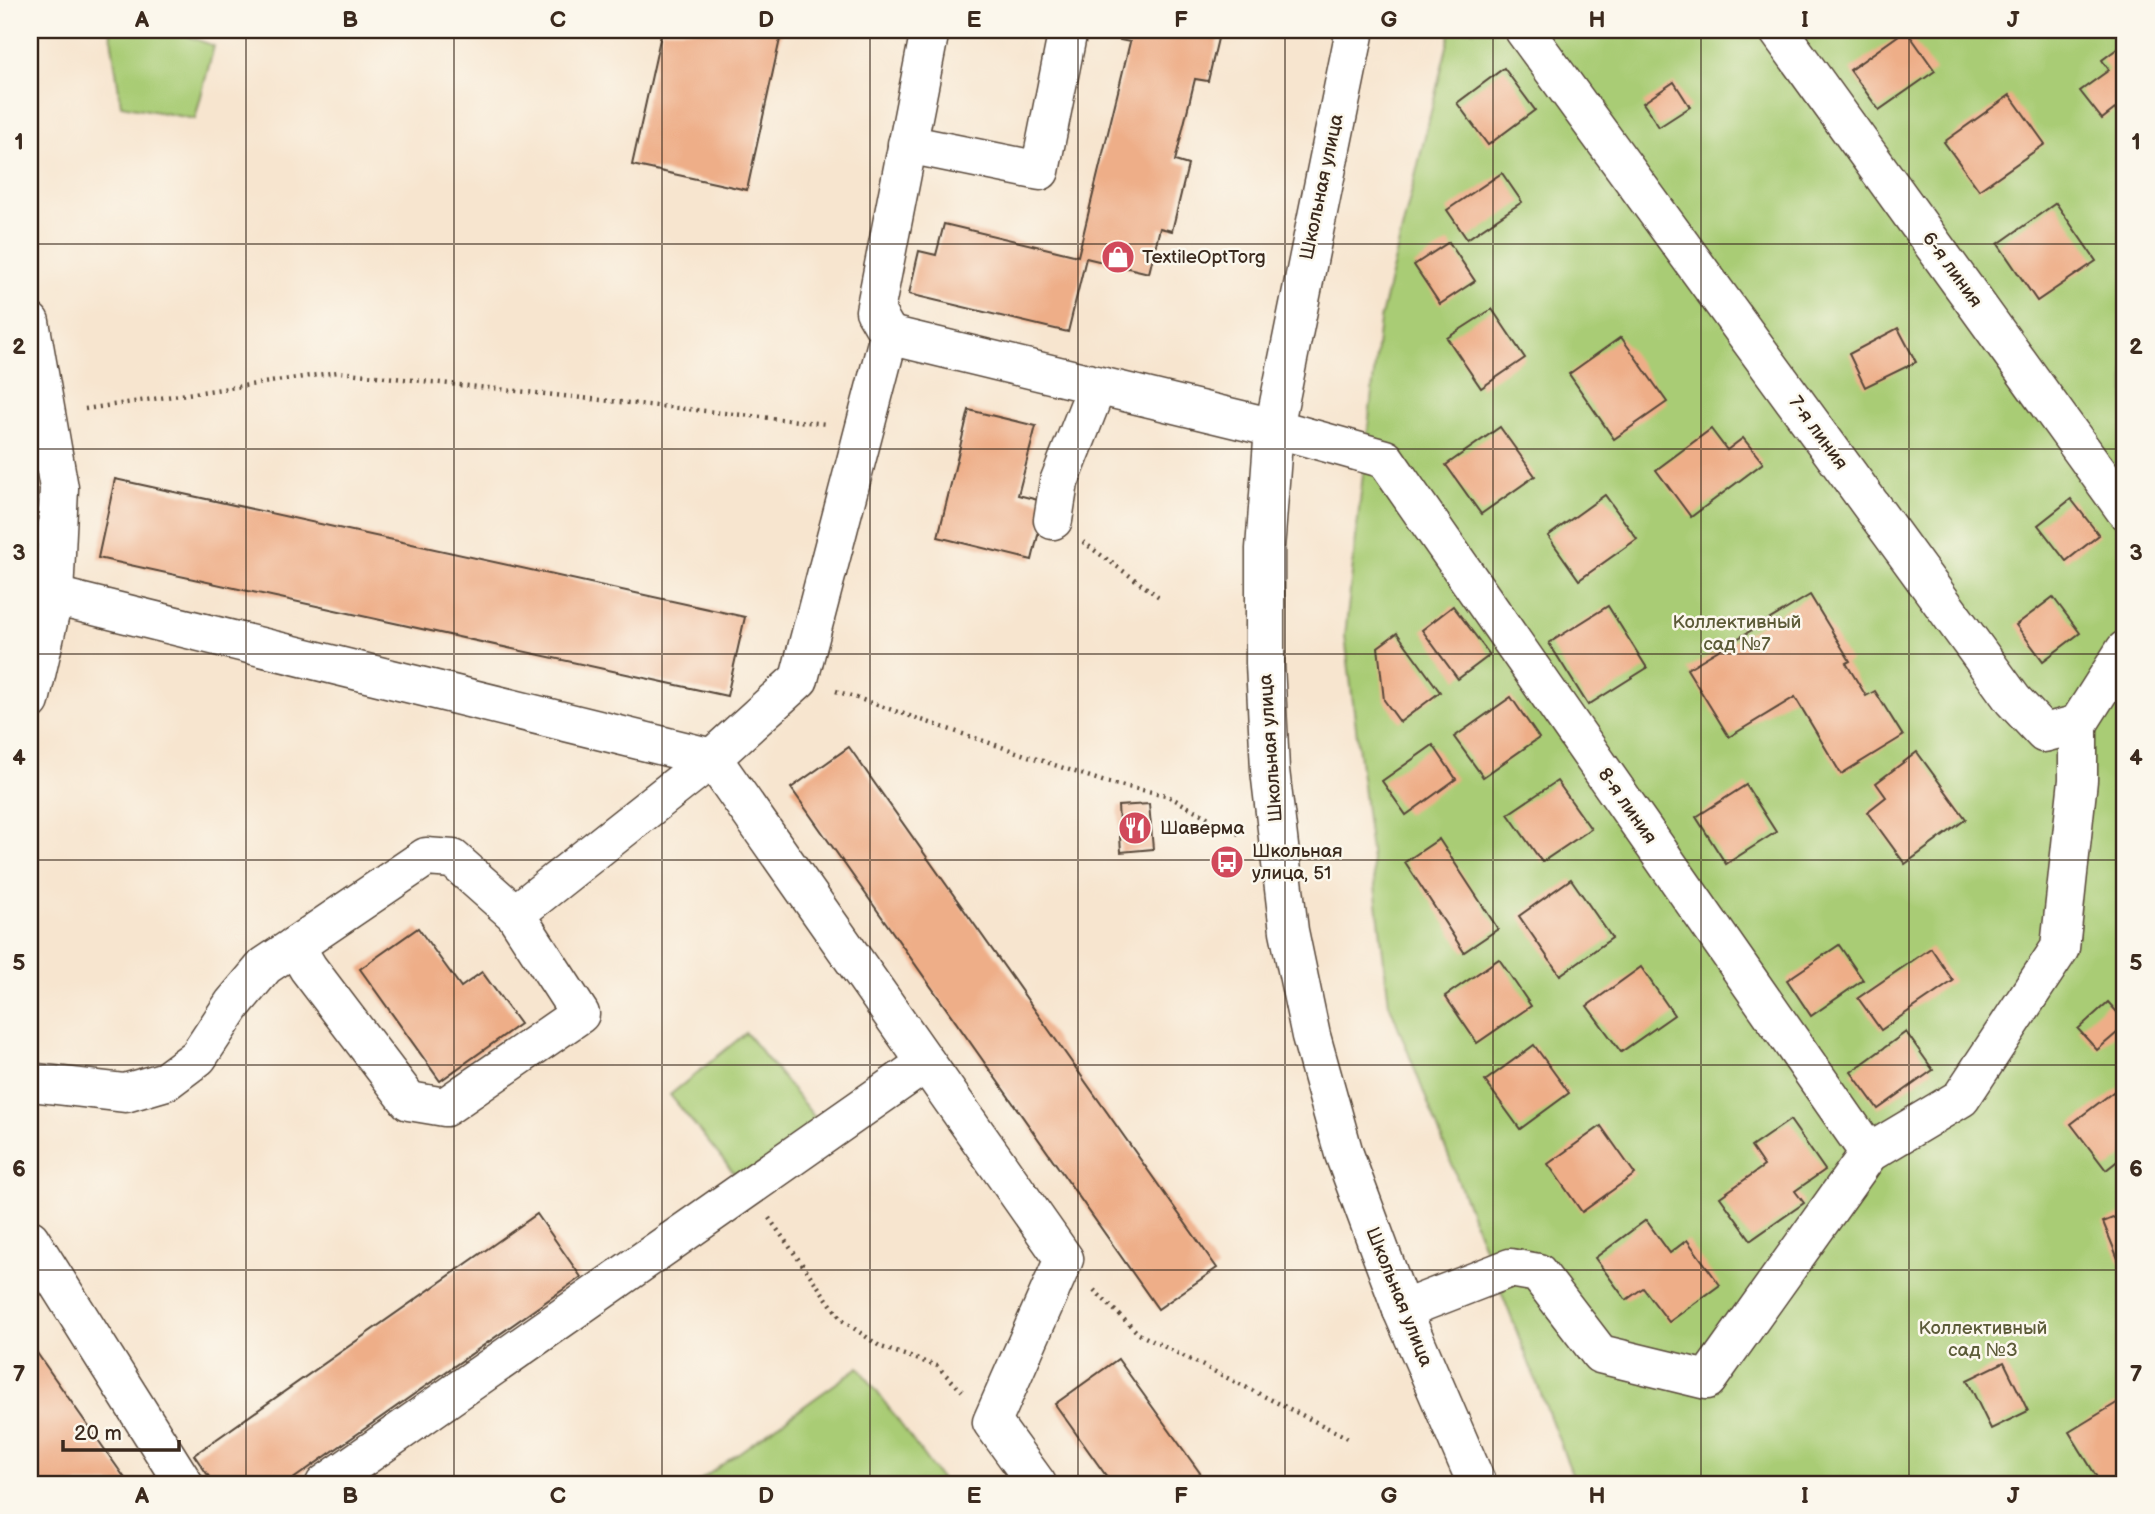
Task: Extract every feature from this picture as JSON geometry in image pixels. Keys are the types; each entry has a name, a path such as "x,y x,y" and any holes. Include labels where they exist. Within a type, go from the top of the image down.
{"street":[{"path":"515,914 712,758 799,679 889,335 875,311 930,30"},
{"path":"907,144 1040,171 1068,30"},
{"name":"Школьная улица","path":"1355,30 1273,428 1265,549 1265,663 1270,770 1289,931 1311,1036 1344,1154 1402,1310 1477,1484"},
{"name":"7-я линия","path":"1524,30 2013,700 2044,733 2078,724"},
{"name":"6-я линия","path":"1778,30 2125,510"},
{"path":"30,322 59,488 54,596 30,701"},
{"path":"889,335 1273,428"},
{"path":"1053,520 1059,482 1097,386"},
{"name":"8-я линия","path":"1273,428 1385,459 1869,1153"},
{"path":"54,596 712,758 1064,1259 992,1422 1037,1484"},
{"path":"1402,1310 1510,1268 1538,1273 1600,1354 1707,1380 1869,1153 1961,1098 2060,948 2078,780 2078,724 2125,650"},
{"path":"30,1082 125,1093 166,1080 198,1057 233,1004 265,966 426,857 453,859 515,914 580,1014 445,1107 409,1101 295,946"},
{"path":"325,1484 926,1063"},
{"path":"30,1239 184,1484"}],"path":[{"path":"46,415 338,372 865,428"},
{"path":"1053,520 1162,599"},
{"path":"799,679 1105,782 1166,794 1279,856"},
{"path":"747,1188 842,1320 881,1347 937,1366 992,1422"},
{"path":"1064,1259 1139,1335 1348,1438"}],"green space":[{"path":"110,30 172,30 214,46 195,119 121,105"},
{"name":"Коллективный сад №7","path":"1451,30 2125,30 2125,1484 1576,1484 1389,1003 1345,636 1380,320"},
{"path":"746,1033 817,1120 741,1182 670,1095"},
{"path":"859,1367 944,1484 695,1484"}],"building":[{"path":"662,30 782,30 747,190 632,165"},
{"path":"1122,30 1220,30 1208,81 1195,79 1175,161 1188,165 1172,231 1160,228 1149,273 1086,258 1068,332 909,294 919,251 936,255 944,224 1078,256 1130,42 1120,40"},
{"path":"1906,30 1935,71 1879,110 1850,70"},
{"path":"2125,43 2125,106 2117,112 2115,109 2102,119 2080,91 2109,70 2102,60"},
{"path":"1504,68 1535,110 1488,145 1457,103"},
{"path":"1674,82 1690,107 1659,127 1643,103"},
{"path":"2010,95 2045,144 1979,190 1944,142"},
{"path":"1502,173 1522,202 1467,239 1447,210"},
{"path":"2056,203 2096,261 2037,301 1998,244"},
{"path":"1449,242 1475,281 1440,304 1414,265"},
{"path":"1492,309 1525,358 1481,388 1447,338"},
{"path":"1898,328 1916,362 1865,387 1849,354"},
{"path":"1621,337 1667,402 1614,439 1569,374"},
{"path":"969,410 1036,426 1018,495 1046,502 1032,560 938,537"},
{"path":"1500,427 1535,476 1481,514 1446,465"},
{"path":"1711,429 1727,450 1743,438 1763,463 1691,517 1656,470"},
{"path":"115,479 745,617 727,696 98,558"},
{"path":"1605,495 1637,539 1579,580 1548,536"},
{"path":"2071,499 2099,535 2066,561 2038,525"},
{"path":"1810,595 1850,661 1846,663 1866,696 1875,691 1903,736 1841,774 1795,697 1729,737 1687,669"},
{"path":"2053,597 2080,633 2043,661 2016,625"},
{"path":"1453,606 1490,655 1458,679 1422,630"},
{"path":"1608,606 1647,668 1588,705 1549,643"},
{"path":"1397,633 1440,692 1400,722 1384,700 1378,647"},
{"path":"1511,697 1539,738 1483,777 1454,737"},
{"path":"1433,745 1456,779 1406,815 1382,781"},
{"path":"849,747 1217,1268 1158,1309 791,788"},
{"path":"1917,752 1966,819 1905,864 1867,812 1886,797 1876,783"},
{"path":"1557,781 1591,829 1542,862 1508,814"},
{"path":"1746,785 1776,832 1726,864 1696,817"},
{"name":"Шаверма","path":"1149,804 1153,849 1121,852 1118,806"},
{"path":"1439,839 1498,929 1464,952 1405,862"},
{"path":"1571,879 1612,938 1560,975 1519,916"},
{"path":"418,928 461,987 482,972 520,1024 440,1081 360,969"},
{"path":"1839,945 1863,980 1811,1016 1787,980"},
{"path":"1931,948 1953,981 1881,1030 1858,998"},
{"path":"1499,959 1531,1006 1477,1043 1445,996"},
{"path":"1641,967 1674,1015 1621,1052 1587,1006"},
{"path":"2108,1002 2125,1021 2125,1026 2097,1050 2078,1029"},
{"path":"1906,1032 1933,1070 1878,1109 1851,1072"},
{"path":"1534,1045 1569,1093 1520,1129 1485,1081"},
{"path":"2125,1083 2125,1155 2106,1170 2071,1124"},
{"path":"1790,1120 1825,1170 1795,1191 1804,1203 1751,1240 1720,1197 1764,1166 1751,1147"},
{"path":"1601,1126 1635,1174 1582,1212 1548,1164"},
{"path":"2125,1213 2125,1276 2103,1222"},
{"path":"537,1214 581,1277 286,1484 214,1484 194,1455"},
{"path":"1646,1220 1670,1253 1687,1240 1720,1285 1669,1322 1643,1288 1626,1300 1595,1258"},
{"path":"30,1343 129,1484 41,1484 30,1469"},
{"path":"1118,1359 1208,1484 1112,1484 1055,1404"},
{"path":"2004,1362 2028,1411 1991,1429 1967,1380"},
{"path":"2125,1398 2125,1476 2111,1484 2101,1484 2069,1432"}],"place":[{"name":"TextileOptTorg","path":"1118,257"},
{"name":"Шаверма","path":"1135,828"},
{"name":"Школьная улица, 51","path":"1227,862"}],"park label":[{"name":"Коллективный сад №3","path":"1983,1339"}]}
